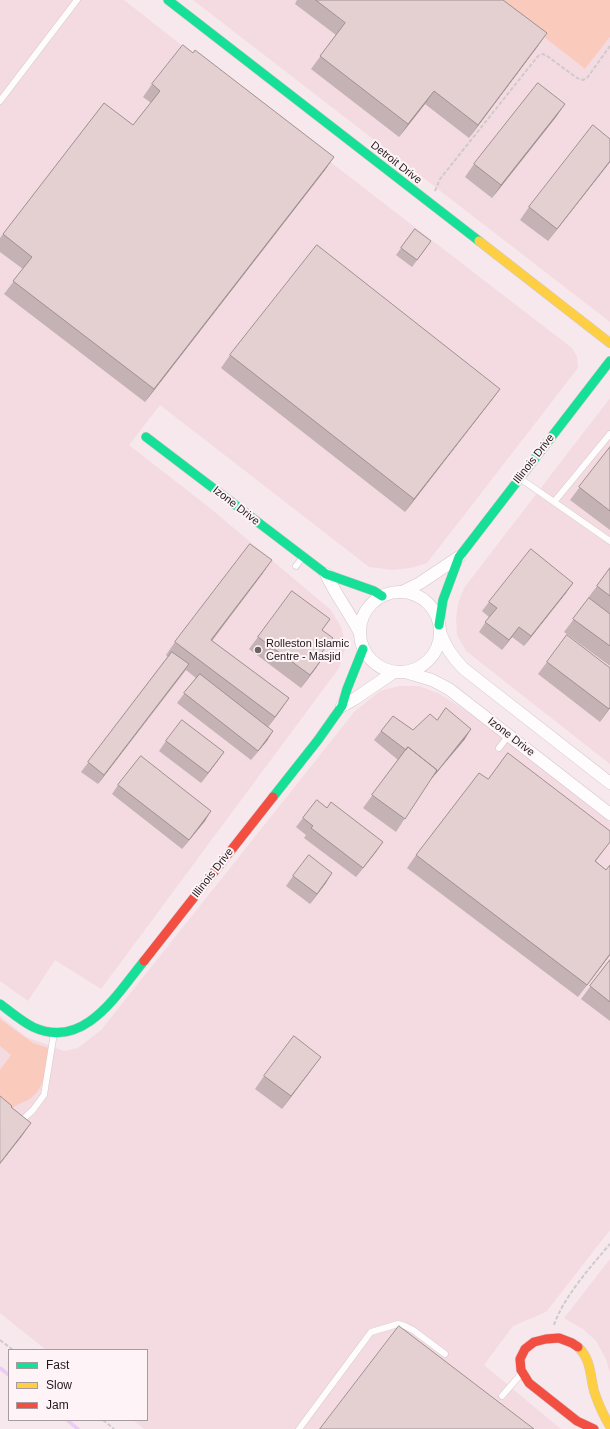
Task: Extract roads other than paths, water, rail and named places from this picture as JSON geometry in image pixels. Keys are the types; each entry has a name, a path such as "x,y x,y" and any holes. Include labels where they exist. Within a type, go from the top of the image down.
{"street":[{"name":"Detroit Drive","path":"168,0 610,344"},
{"name":"Illinois Drive","path":"440,629 443,600 459,557 610,361"},
{"name":"Izone Drive","path":"146,437 258,526 326,574 374,591 382,596"},
{"name":"Illinois Drive","path":"402,592 420,583 459,557"},
{"name":"Izone Drive","path":"326,574 332,588 348,611 359,631"},
{"path":"440,629 438,644 426,663 416,669 399,672 381,668 370,660 363,649 359,631 361,620 366,610 373,602 382,596 402,592 415,595 426,602 434,613 440,629 444,643 464,669 610,783"},
{"name":"Illinois Drive","path":"54,1032 60,1033 74,1030 96,1018 112,1002 321,736 342,706 363,649"},
{"name":"Illinois Drive","path":"342,706 399,672"},
{"name":"Izone Drive","path":"399,672 432,680 449,689 610,814"},
{"path":"0,1004 25,1023 44,1031 54,1032"},
{"path":"594,1429 577,1421 529,1383 520,1367 525,1349 536,1341 562,1338 571,1342 581,1350 588,1361 595,1395 610,1426"}],"lane":[{"path":"0,101 77,0"},
{"path":"554,502 610,434"},
{"path":"520,478 610,541"},
{"path":"296,566 303,557"},
{"path":"499,748 509,735"},
{"path":"13,1129 33,1110 44,1094 54,1032"},
{"path":"299,1429 371,1332 398,1324 405,1326 413,1330 445,1354"},
{"path":"502,1396 522,1373"}],"waterway":[{"path":"0,1368 8,1374"},
{"path":"68,1421 78,1429"}],"place":[{"name":"Rolleston Islamic Centre - Masjid","path":"258,650"}]}
